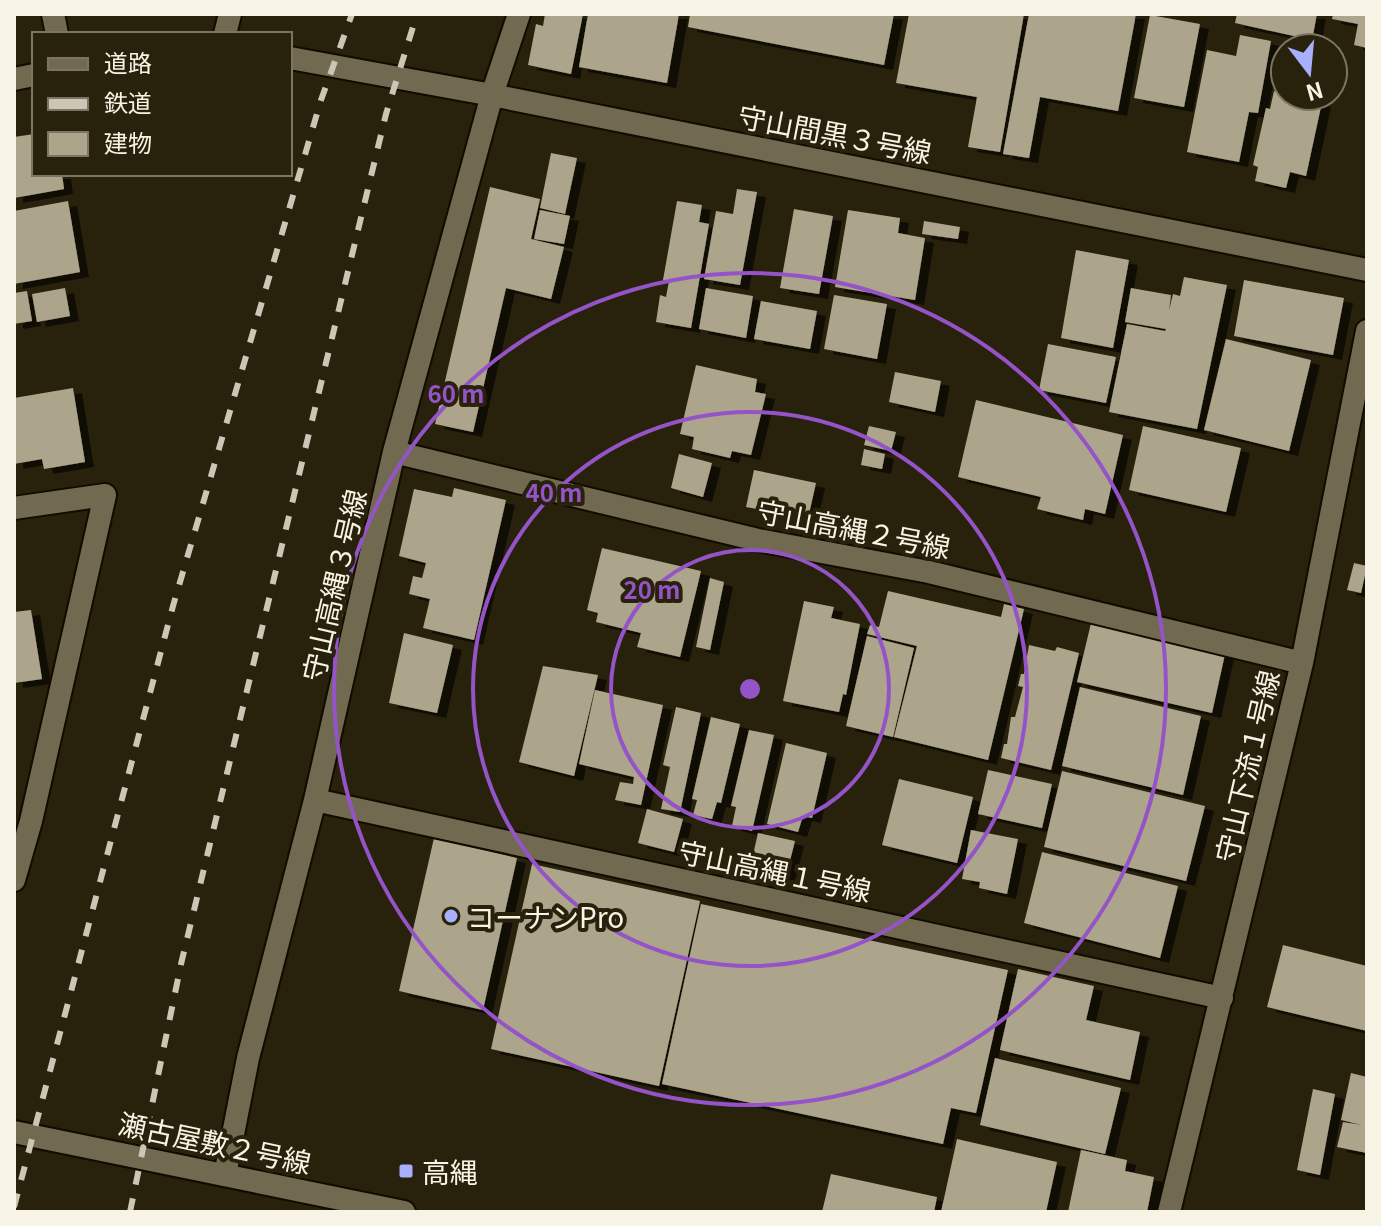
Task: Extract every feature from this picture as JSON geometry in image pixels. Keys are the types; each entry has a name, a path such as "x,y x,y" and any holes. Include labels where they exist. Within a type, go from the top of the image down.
{"street":[{"name":"守山高縄３号線","path":"225,1175 248,1058 315,800 394,452 492,95 519,14"},
{"name":"守山間黒３号線","path":"292,58 492,95 1367,270"},
{"name":"守山下流１号線","path":"1169,1212 1302,663 1367,331"},
{"name":"守山高縄２号線","path":"394,452 758,540 929,572 1302,663"},
{"path":"14,508 105,495 31,821 14,880"},
{"name":"守山高縄１号線","path":"315,800 1222,998"},
{"name":"瀬古屋敷２号線","path":"14,1132 404,1212"}],"building":[{"path":"545,14 583,14 571,74 528,65 536,24 543,26"},
{"path":"588,14 679,14 667,83 579,67"},
{"path":"690,14 894,14 884,65 688,27"},
{"path":"909,14 1024,14 1000,152 968,147 977,97 896,83"},
{"path":"1029,14 1136,14 1118,111 1040,97 1029,158 1003,154"},
{"path":"1237,14 1317,14 1314,32 1276,32 1235,23"},
{"path":"1333,14 1367,14 1367,48 1354,45 1358,24 1332,19"},
{"path":"1150,15 1200,24 1184,107 1134,98"},
{"path":"1240,35 1269,41 1258,113 1249,112 1239,162 1187,152 1207,50 1236,56"},
{"path":"1266,108 1269,112 1320,112 1306,176 1290,172 1286,188 1255,181 1258,167 1253,165"},
{"path":"32,134 32,176 62,176 64,189 14,198 14,137"},
{"path":"551,153 577,158 565,214 540,208"},
{"path":"490,187 540,199 531,239 564,247 551,299 506,288 473,432 435,424"},
{"path":"737,189 757,192 740,285 704,279 716,211 733,214"},
{"path":"68,201 80,272 14,284 14,211"},
{"path":"677,201 702,205 699,222 709,224 691,328 656,322 660,295 666,297 669,281 663,280"},
{"path":"794,209 833,216 819,294 780,288"},
{"path":"540,210 570,216 564,244 534,239"},
{"path":"848,210 900,218 898,233 925,238 915,300 835,287"},
{"path":"924,221 960,227 958,239 922,234"},
{"path":"1076,250 1129,260 1113,348 1061,338"},
{"path":"1184,277 1227,285 1197,429 1109,412 1127,324 1166,329 1125,322 1131,288 1171,295 1169,311 1173,294 1180,296"},
{"path":"1244,280 1344,298 1333,355 1234,336"},
{"path":"65,288 70,316 37,322 32,294"},
{"path":"706,288 753,296 746,338 699,329"},
{"path":"27,291 32,321 14,324 14,293"},
{"path":"834,295 887,304 877,359 824,349"},
{"path":"761,301 817,311 810,349 754,339"},
{"path":"1226,339 1311,360 1289,451 1204,430"},
{"path":"1048,344 1116,357 1106,403 1039,390"},
{"path":"696,365 757,379 755,392 766,394 751,455 732,451 730,458 692,449 694,437 680,434"},
{"path":"895,372 941,381 935,412 889,402"},
{"path":"73,388 85,462 44,469 42,459 14,464 14,398"},
{"path":"976,400 1123,435 1105,514 1085,509 1083,520 1037,509 1041,497 958,477"},
{"path":"869,426 896,432 891,451 864,445"},
{"path":"1143,426 1241,448 1226,512 1129,490"},
{"path":"864,449 885,454 882,469 861,465"},
{"path":"679,454 712,463 703,497 671,488"},
{"path":"754,470 816,483 809,514 774,507 773,512 746,507"},
{"path":"454,488 506,500 474,640 423,628 430,599 409,594 413,576 422,578 426,563 399,556 414,489 452,497"},
{"path":"602,548 701,571 680,657 637,647 641,633 596,622 598,613 587,610"},
{"path":"1354,563 1367,566 1361,593 1347,590"},
{"path":"710,578 724,582 710,650 696,647"},
{"path":"888,591 1001,617 1004,604 1024,609 988,760 894,737 917,646 867,634 870,625 879,627"},
{"path":"804,601 834,607 831,618 860,624 846,695 843,694 839,712 783,701"},
{"path":"31,610 42,679 14,683 14,612"},
{"path":"1091,623 1225,654 1212,713 1077,682"},
{"path":"404,633 453,645 437,713 389,703"},
{"path":"867,636 914,648 893,737 846,726"},
{"path":"1029,645 1055,651 1057,647 1079,653 1051,770 1001,758 1004,744 1007,744 1011,717 1015,717 1023,687 1018,686 1021,674 1024,674"},
{"path":"543,666 598,675 574,776 519,762"},
{"path":"1080,687 1201,716 1183,795 1062,766"},
{"path":"595,690 663,705 641,805 615,800 620,782 633,784 634,777 579,764"},
{"path":"676,707 701,713 680,812 661,809 670,767 663,765"},
{"path":"711,717 740,724 721,803 717,802 712,819 693,815 697,800 692,799"},
{"path":"749,730 774,735 752,831 732,826 736,807 731,806"},
{"path":"786,743 827,753 812,818 803,816 798,832 767,824"},
{"path":"988,770 1052,784 1042,828 978,814"},
{"path":"1062,771 1205,806 1186,881 1044,847"},
{"path":"899,779 973,797 957,863 882,845"},
{"path":"647,809 683,819 674,852 638,843"},
{"path":"971,830 1018,839 1007,894 979,888 980,882 962,879"},
{"path":"758,833 795,841 786,876 750,868"},
{"path":"434,838 517,858 483,1010 399,991"},
{"path":"1042,852 1178,886 1160,958 1024,923"},
{"path":"532,864 700,901 659,1086 491,1049"},
{"path":"701,904 1008,970 976,1113 951,1108 943,1144 662,1084"},
{"path":"1283,945 1367,966 1367,1031 1267,1007"},
{"path":"1018,969 1094,986 1086,1020 1140,1032 1130,1080 1000,1050"},
{"path":"995,1058 1121,1088 1105,1154 980,1125"},
{"path":"1351,1073 1367,1077 1367,1153 1337,1147 1343,1122 1362,1125 1341,1120"},
{"path":"1313,1089 1335,1094 1320,1175 1297,1170"},
{"path":"957,1139 1057,1162 1046,1212 941,1212"},
{"path":"1081,1150 1127,1160 1125,1171 1154,1177 1147,1212 1068,1212"},
{"path":"831,1174 937,1197 934,1212 822,1212"}],"railway":[{"path":"14,1207 173,606 321,100 352,14"},
{"path":"130,1212 181,964 386,114 417,14"}],"place":[{"name":"コーナンPro","path":"451,916"},
{"name":"高縄","path":"406,1171"}]}
